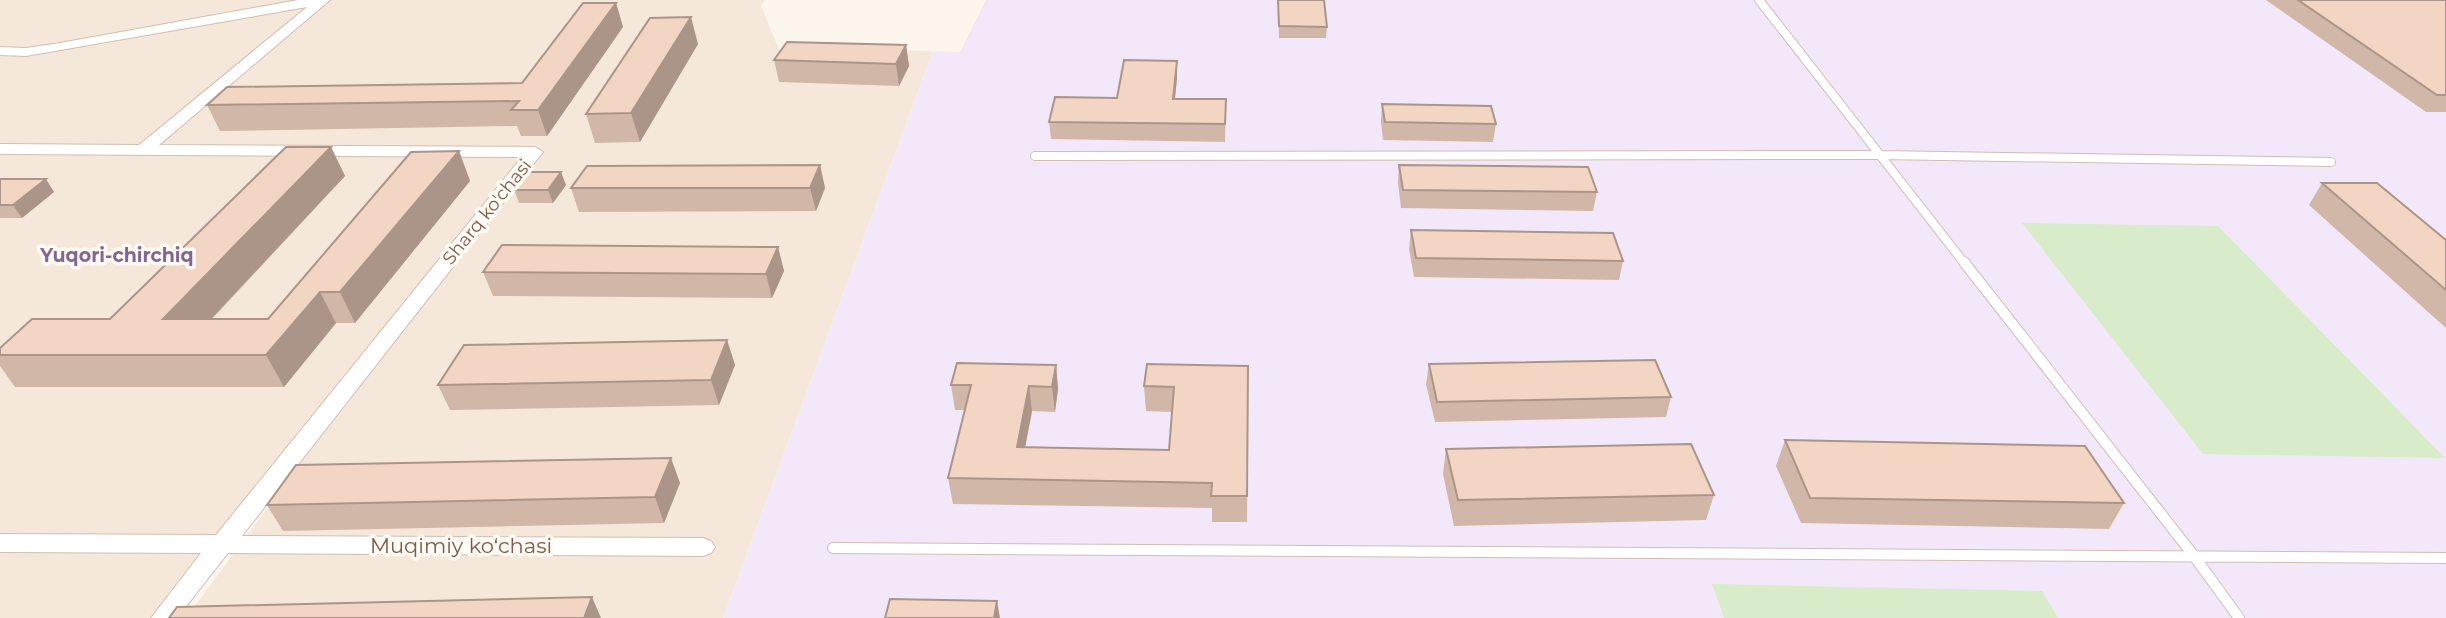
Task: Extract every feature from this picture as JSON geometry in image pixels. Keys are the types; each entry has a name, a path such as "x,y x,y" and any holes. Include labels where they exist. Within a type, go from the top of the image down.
{"street":[{"path":"0,51 26,52 60,47 322,0"},
{"path":"144,150 322,0"},
{"name":"Sharq ko'chasi","path":"0,149 535,152 219,544"},
{"name":"Muqimiy ko‘chasi","path":"0,543 703,547"},
{"path":"163,618 219,544"}],"lane":[{"path":"1759,0 2194,556 2239,618"},
{"path":"1035,156 1881,155 2331,162"},
{"path":"832,548 2446,558"}],"shaded area":[{"path":"0,0 764,0 761,6 779,49 933,51 723,618 186,618 338,412 155,618 0,618"},
{"path":"986,0 2446,0 2446,618 723,618 933,51 960,52"}],"green space":[{"path":"2022,223 2218,226 2445,458 2203,454"},
{"path":"1712,584 2042,591 2058,618 1724,618"}],"building":[{"path":"1278,0 1324,0 1327,27 1279,26"},
{"path":"2298,0 2446,0 2446,95 2437,95"},
{"path":"583,3 616,3 538,110 511,110 519,101 207,105 227,87 522,83"},
{"path":"691,17 631,113 586,114 650,18"},
{"path":"787,42 906,45 896,64 774,60"},
{"path":"1124,60 1177,61 1173,99 1226,99 1225,124 1049,122 1055,97 1117,98"},
{"path":"1382,104 1491,106 1496,124 1385,122"},
{"path":"286,147 331,147 163,319 268,319 411,152 459,151 340,292 320,292 266,355 0,355 0,348 32,319 110,319"},
{"path":"820,165 810,188 571,188 587,166"},
{"path":"1399,165 1588,167 1597,192 1403,190"},
{"path":"528,172 561,172 548,190 514,190"},
{"path":"0,179 46,179 13,205 0,205"},
{"path":"2322,183 2377,183 2446,240 2446,290"},
{"path":"1411,230 1613,233 1623,261 1416,258"},
{"path":"502,245 778,247 766,274 483,272"},
{"path":"727,340 711,380 438,385 464,345"},
{"path":"1655,360 1671,397 1437,402 1429,364"},
{"path":"957,363 1056,365 1052,387 1029,386 1017,447 1169,450 1174,387 1144,386 1147,364 1248,366 1247,496 1211,496 1212,483 948,478 971,385 951,385"},
{"path":"1785,440 2085,446 2124,503 1810,498"},
{"path":"1691,444 1714,495 1458,500 1446,449"},
{"path":"671,458 655,497 267,505 296,465"},
{"path":"592,597 584,618 169,618 177,607"},
{"path":"890,599 997,601 994,618 885,618"}],"district":[{"name":"Yuqori-chirchiq","path":"117,255"}]}
